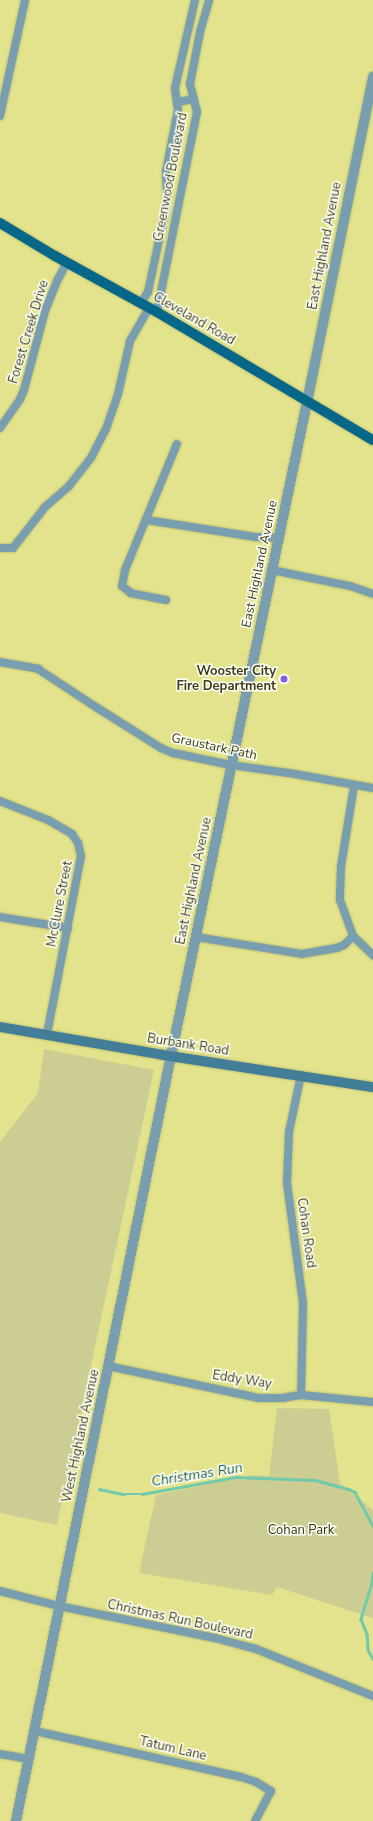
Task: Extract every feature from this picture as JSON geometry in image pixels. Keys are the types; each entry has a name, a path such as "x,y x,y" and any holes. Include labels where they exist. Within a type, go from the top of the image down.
{"main road":[{"name":"Cleveland Road","path":"0,223 149,308 373,440"},
{"name":"Burbank Road","path":"0,1027 171,1056 373,1087"}],"street":[{"path":"0,116 25,0"},
{"name":"Greenwood Boulevard","path":"149,308 148,292 167,193 166,171 178,110 175,88 195,0"},
{"name":"Greenwood Boulevard","path":"149,308 171,240 197,112 190,84 200,32 209,0"},
{"name":"East Highland Avenue","path":"171,1056 370,103 373,76"},
{"path":"177,102 194,99"},
{"path":"159,237 171,240"},
{"name":"Forest Creek Drive","path":"0,428 20,399 24,390 45,312 67,262"},
{"path":"0,548 13,548 45,507 69,486 91,458 106,429 118,394 130,341 149,308"},
{"path":"166,600 131,593 122,586 125,570 147,520 177,444"},
{"path":"147,520 256,537 279,538"},
{"path":"272,570 350,586 373,594"},
{"name":"Graustark Path","path":"0,662 38,669 161,748 173,753 231,766 295,774 354,786 373,788"},
{"path":"354,786 341,866 340,900 353,936 373,955"},
{"name":"McClure Street","path":"0,800 60,826 72,834 78,843 81,856 47,1034"},
{"path":"0,917 68,928"},
{"path":"196,937 302,954 338,948 344,945 353,936"},
{"name":"West Highland Avenue","path":"16,1821 171,1056"},
{"name":"Cohan Road","path":"301,1075 289,1132 286,1183 302,1303 301,1395"},
{"name":"Eddy Way","path":"108,1366 259,1398 282,1398 301,1395 373,1402"},
{"name":"Christmas Run Boulevard","path":"0,1591 59,1606 215,1638 249,1647 373,1696"},
{"name":"Tatum Lane","path":"34,1731 241,1776 256,1782 271,1791 255,1821"},
{"path":"0,1754 29,1759"}],"green space":[{"path":"44,1049 154,1070 57,1525 0,1513 0,1142 38,1093"},
{"name":"Cohan Park","path":"277,1408 329,1409 340,1483 373,1510 373,1618 277,1587 272,1595 139,1573 156,1495 253,1475 269,1476"}],"waterway":[{"name":"Christmas Run","path":"99,1489 123,1494 142,1494 236,1477 315,1480 355,1492 373,1526"},
{"name":"Christmas Run","path":"373,1573 372,1583 361,1619 367,1634 368,1650 373,1659"}],"place":[{"name":"Wooster City Fire Department","path":"284,679"}]}
